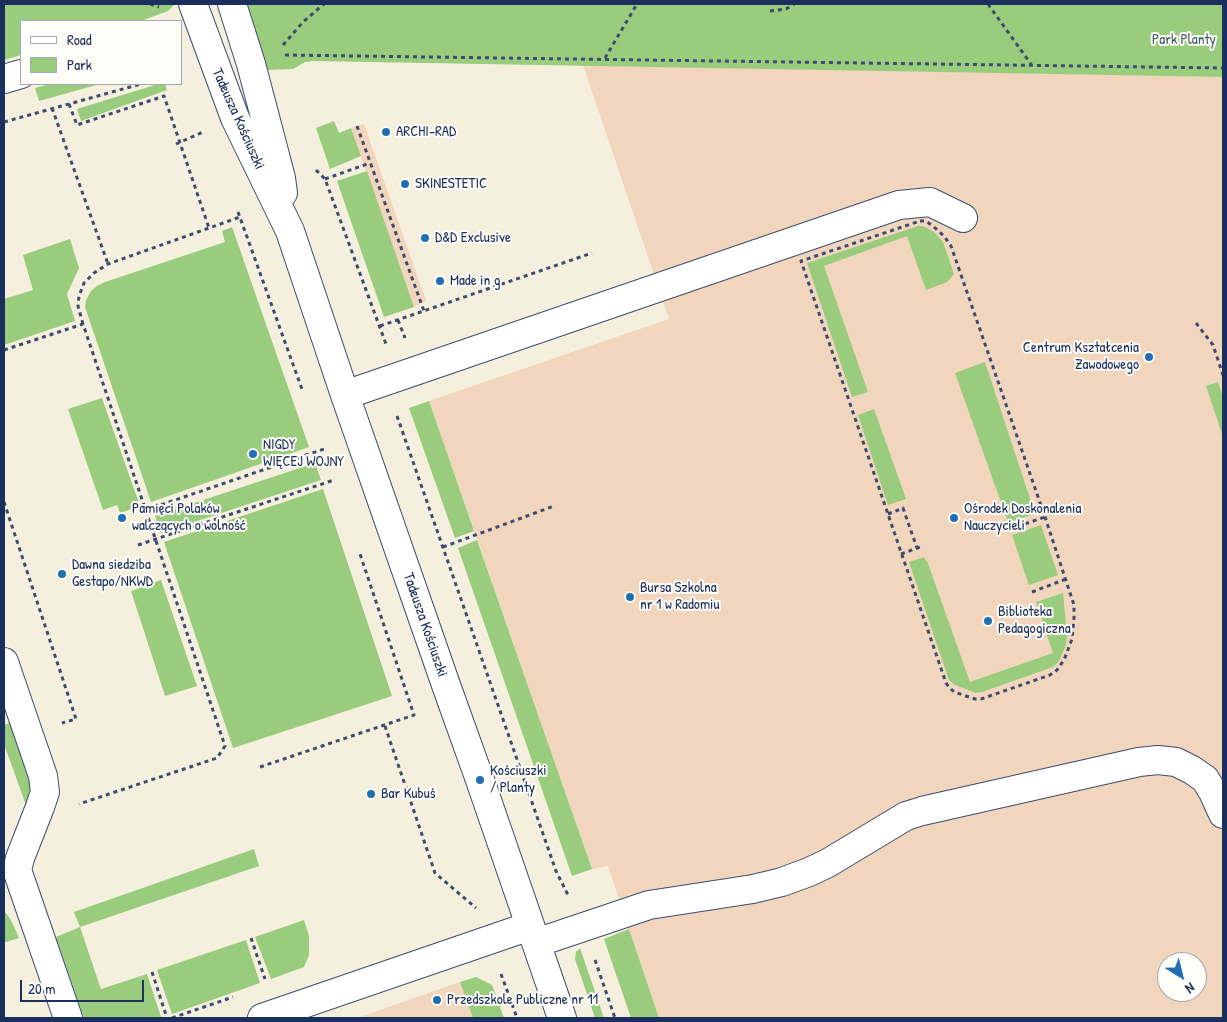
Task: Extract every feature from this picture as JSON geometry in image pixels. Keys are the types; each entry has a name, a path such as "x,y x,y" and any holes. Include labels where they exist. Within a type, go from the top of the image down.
{"street":[{"name":"Tadeusza Kościuszki","path":"232,4 272,141 281,178 290,231"},
{"name":"Tadeusza Kościuszki","path":"195,13 235,118 290,231 345,395 562,1018"},
{"path":"4,79 20,74"},
{"path":"345,395 899,205 930,202 963,218"},
{"path":"4,662 44,776 45,792 20,858 10,872 68,1018"},
{"path":"262,1018 490,940 584,927 648,905 753,889 782,882 828,863 906,816 1139,762 1158,760 1176,762 1192,770 1205,779 1217,799 1223,814"}],"path":[{"path":"279,50 303,22 324,4"},
{"path":"604,59 638,4"},
{"path":"770,11 786,9 794,4"},
{"path":"988,4 1031,65"},
{"path":"284,55 1223,68"},
{"path":"4,122 138,85"},
{"path":"69,104 77,125 164,96 178,143 209,228"},
{"path":"52,108 108,264"},
{"path":"357,126 424,311"},
{"path":"178,143 190,137"},
{"path":"325,179 370,162"},
{"path":"313,166 325,179 380,326 392,380 443,547 556,871 584,927 615,1018"},
{"path":"237,208 304,394"},
{"path":"73,806 217,758 225,746 83,324 78,306 79,296 84,283 94,273 108,264 240,217"},
{"path":"920,220 934,226 944,236 951,246 1045,517 1074,605 1072,638 1064,660 1057,670 1050,675 981,699 975,699 954,692 946,683 801,261 920,220"},
{"path":"380,326 592,253"},
{"path":"1196,323 1213,345 1223,375"},
{"path":"4,350 83,324"},
{"path":"146,510 324,449 326,457"},
{"path":"138,545 334,480 332,473"},
{"path":"443,547 554,506"},
{"path":"888,514 903,508 918,547 901,554"},
{"path":"1010,529 1045,517"},
{"path":"260,767 414,715 358,550"},
{"path":"1032,592 1066,579"},
{"path":"385,726 435,873 480,911 517,1018"},
{"path":"251,938 267,984"},
{"path":"152,972 167,1018"}],"shaded area":[{"path":"583,65 1223,77 1223,1018 659,1018 608,866 592,869 429,401 669,319"},
{"path":"364,124 426,301 414,307 351,128"},
{"name":"Przedszkole Publiczne nr 11","path":"460,982 473,1018 357,1018"}],"green space":[{"path":"4,4 175,4 168,11 144,20 20,20 20,55 4,60"},
{"name":"Park Planty","path":"245,4 1223,4 1223,77 313,61 305,62 293,69 266,70"},
{"path":"46,85 96,85 39,101 35,88"},
{"path":"155,85 165,85 167,90 81,121 77,109"},
{"path":"334,121 339,133 351,128 361,156 330,169 316,128"},
{"path":"367,171 414,307 384,317 337,181"},
{"path":"918,226 923,226 934,232 943,242 954,274 947,282 926,290 907,236 824,266 868,392 852,397 807,263"},
{"path":"232,227 309,447 151,502 85,307 86,300 91,291 105,282 225,242 222,231"},
{"path":"70,239 79,268 67,294 75,321 4,345 4,299 33,290 23,255"},
{"path":"985,362 1035,514 1008,522 955,373"},
{"path":"1218,382 1223,398 1223,437 1206,386"},
{"path":"102,398 140,506 120,513 117,505 103,510 68,409"},
{"path":"429,401 474,531 455,538 409,408"},
{"path":"874,409 906,499 888,505 858,415"},
{"path":"315,463 321,480 161,533 155,516"},
{"path":"323,489 392,696 233,748 164,542"},
{"path":"1041,525 1058,575 1029,585 1012,535"},
{"path":"477,540 592,869 572,876 458,548"},
{"path":"924,557 970,682 1053,653 1036,602 1063,593 1067,635 1066,645 1059,661 1053,667 982,692 976,693 955,685 949,680 909,562"},
{"path":"161,580 197,686 165,696 131,591"},
{"path":"10,723 17,732 30,771 32,790 27,808 4,744 4,725"},
{"path":"254,849 259,866 80,927 74,912"},
{"path":"4,913 11,920 19,938 4,941"},
{"path":"304,920 309,936 309,955 304,967 271,979 255,937"},
{"path":"80,927 101,989 147,974 161,1017 84,1018 56,937"},
{"path":"629,929 659,1018 631,1018 604,939"},
{"path":"246,940 260,983 172,1014 157,970"},
{"path":"580,948 604,1018 595,1018 575,959 576,952"},
{"path":"476,977 492,985 504,1018 473,1018 460,982"}],"place":[{"name":"ARCHI-RAD","path":"386,132"},
{"name":"SKINESTETIC","path":"405,184"},
{"name":"D&D Exclusive","path":"425,238"},
{"name":"Made in g","path":"440,281"},
{"name":"Centrum Kształcenia Zawodowego","path":"1149,357"},
{"name":"NIGDY WIĘCEJ WOJNY","path":"253,454"},
{"name":"Pamięci Polaków walczących o wolność","path":"122,518"},
{"name":"Ośrodek Doskonalenia Nauczycieli","path":"954,518"},
{"name":"Dawna siedziba Gestapo/NKWD","path":"62,574"},
{"name":"Bursa Szkolna nr 1 w Radomiu","path":"630,597"},
{"name":"Biblioteka Pedagogiczna","path":"988,621"},
{"name":"Kościuszki / Planty","path":"480,780"},
{"name":"Bar Kubuś","path":"371,794"},
{"name":"Przedszkole Publiczne nr 11","path":"437,1000"}]}
